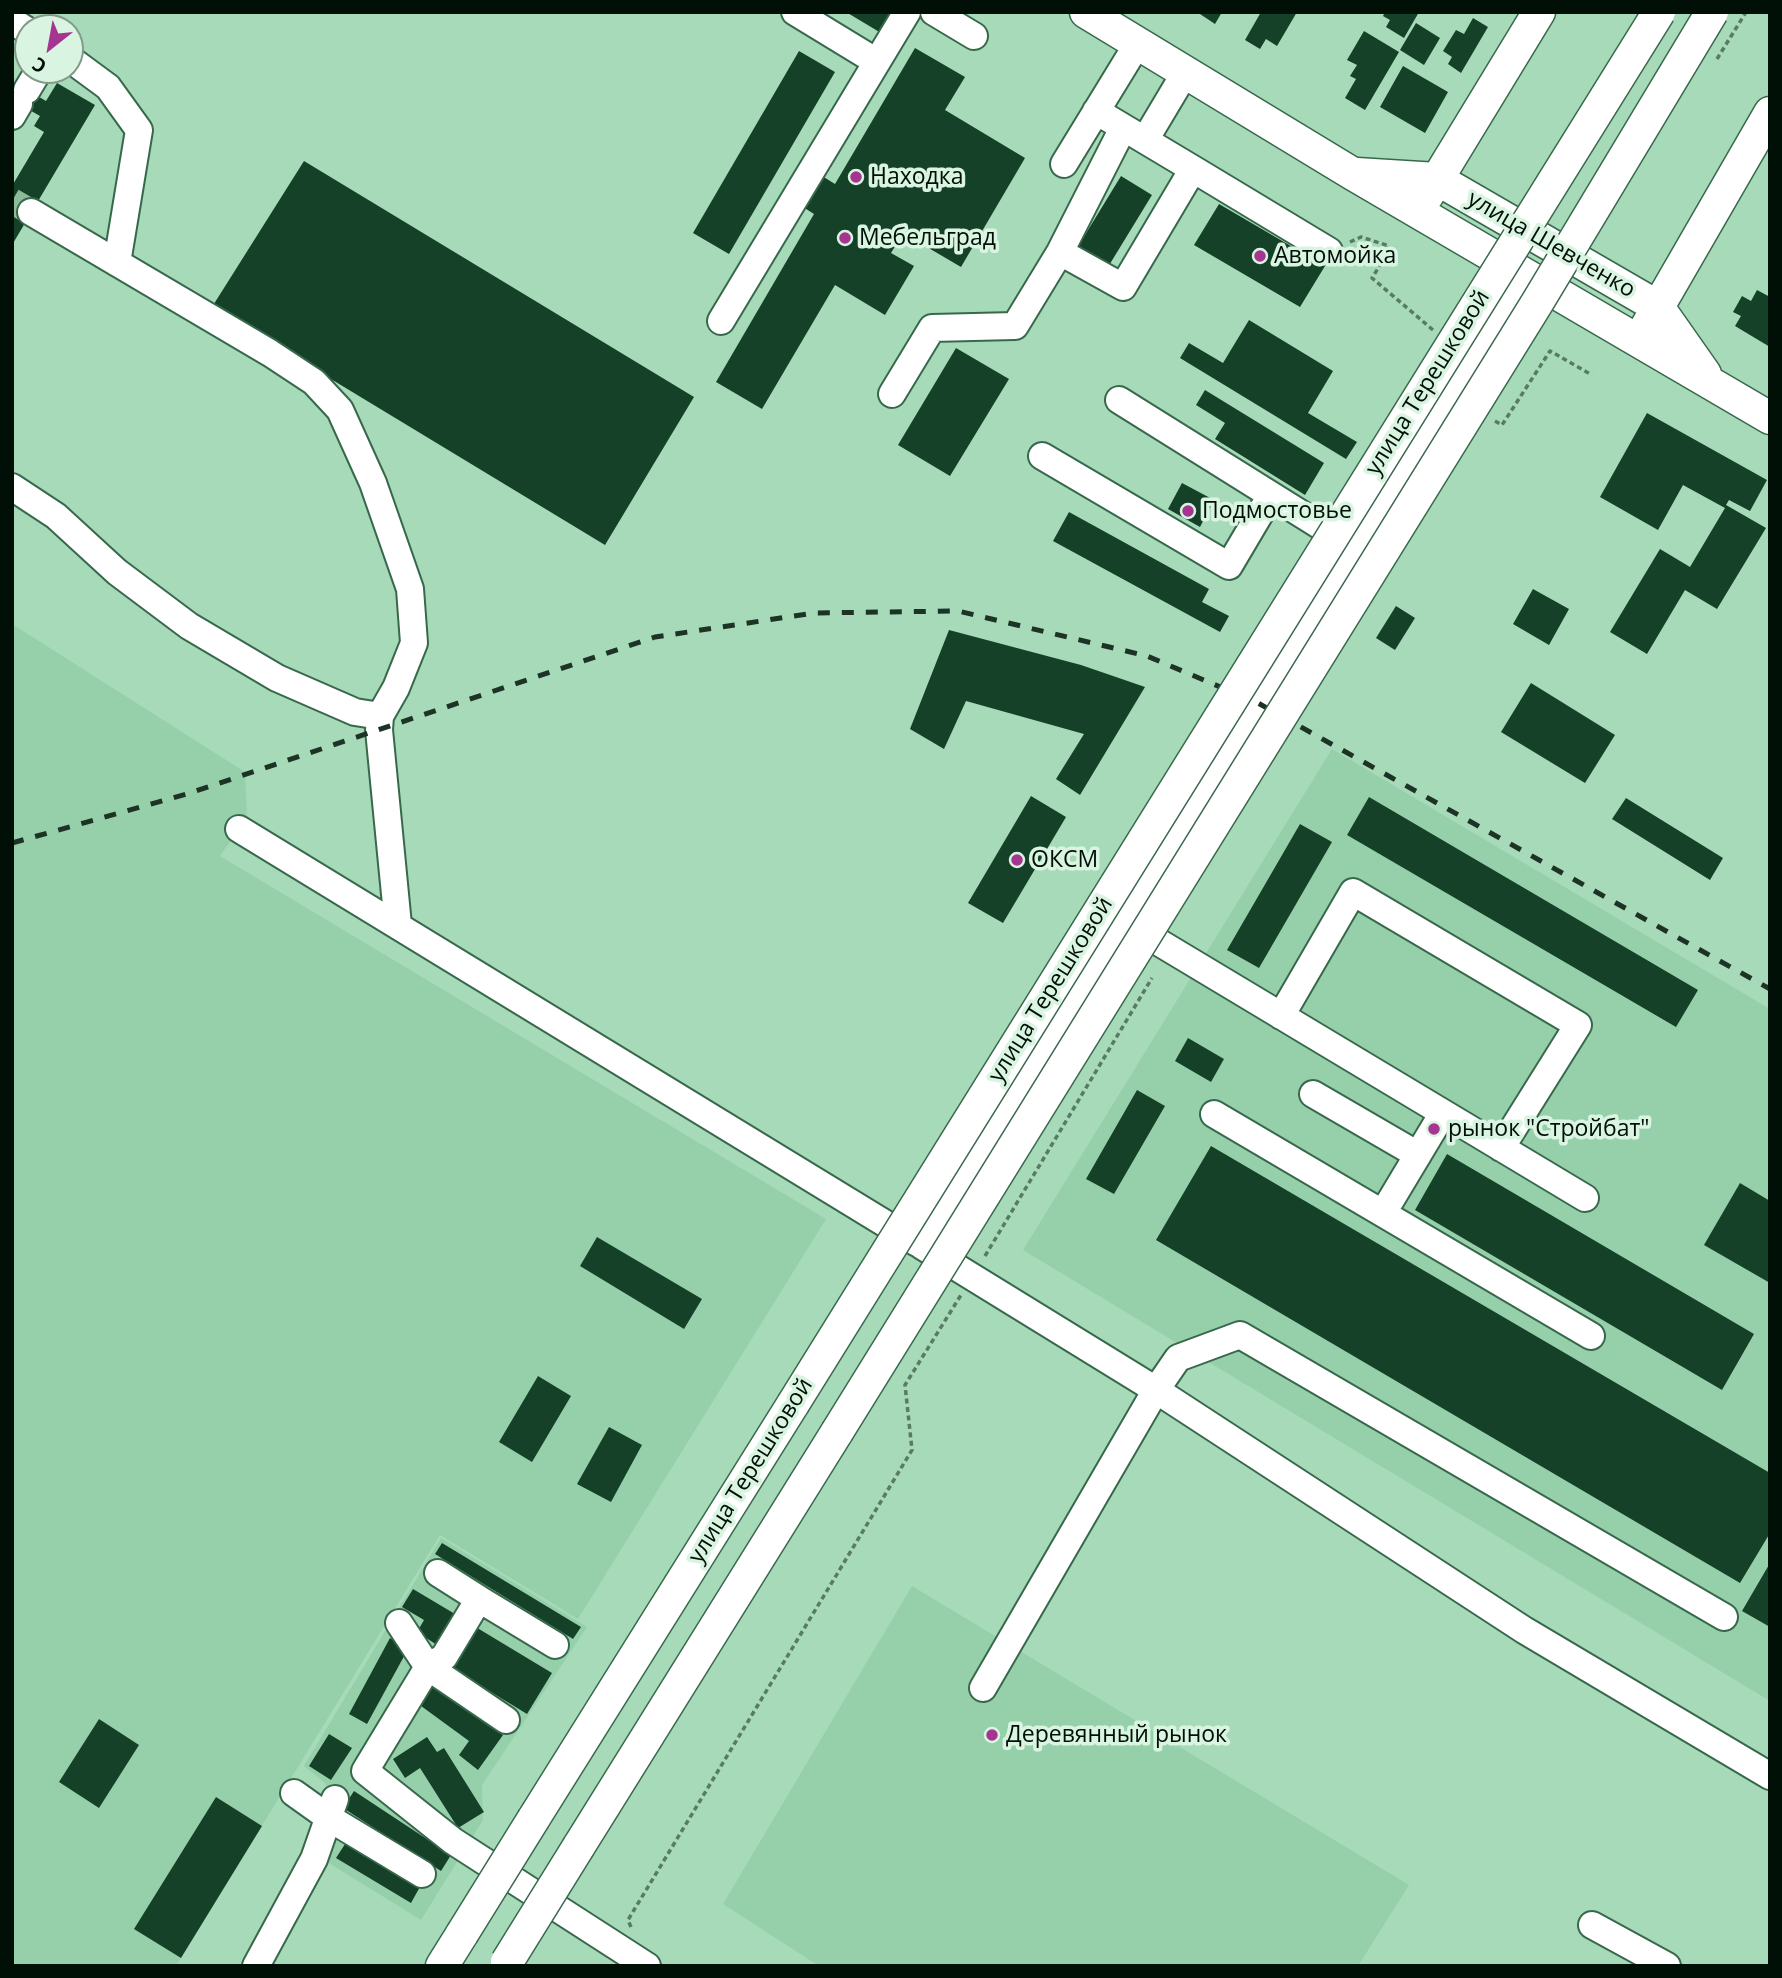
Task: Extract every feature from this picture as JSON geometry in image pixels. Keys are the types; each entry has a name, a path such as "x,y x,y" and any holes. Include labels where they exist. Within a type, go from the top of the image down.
{"main road":[{"name":"улица Шевченко","path":"1086,12 1353,174 1770,418"},
{"path":"1418,212 1539,12"},
{"name":"улица Терешковой","path":"442,1966 1658,12"},
{"path":"506,1964 1537,303 1712,12"},
{"path":"1639,340 1761,149 1770,113"},
{"name":"улица Шевченко","path":"1353,174 1437,178 1658,307 1712,383"}],"lane":[{"path":"794,12 877,62"},
{"path":"721,321 907,12"},
{"path":"934,12 974,36"},
{"path":"1064,164 1138,43"},
{"path":"84,70 108,88 139,130 117,263"},
{"path":"892,394 932,328 1015,326 1134,134 1185,73"},
{"path":"1096,111 1329,251"},
{"path":"1060,252 1123,287 1194,169"},
{"path":"32,212 314,382 340,410 373,483 410,589 414,643 397,688 380,716 398,925"},
{"path":"922,1246 1122,920 1528,274"},
{"path":"1119,400 1355,548"},
{"path":"1042,456 1229,566 1271,495"},
{"path":"12,487 57,516 117,572 189,626 277,678 355,712 380,716"},
{"path":"239,829 972,1276 1156,1390 1524,1630 1770,1776"},
{"path":"1281,1016 1353,892 1578,1025 1502,1148"},
{"path":"1122,920 1585,1198"},
{"path":"1313,1094 1418,1155"},
{"path":"1383,1213 1443,1113"},
{"path":"1214,1114 1591,1336"},
{"path":"983,1688 1156,1390 1178,1358 1240,1335 1724,1617"},
{"path":"438,1573 555,1645"},
{"path":"479,1599 444,1657 428,1667 365,1771 453,1841 647,1966"},
{"path":"399,1623 428,1667 506,1720"},
{"path":"294,1793 332,1808 422,1874"},
{"path":"256,1966 314,1859 332,1808"},
{"path":"1592,1925 1667,1966"}],"path":[{"path":"1329,251 1361,237 1389,246 1372,278 1406,304 1437,334"},
{"path":"1497,422 1502,425 1550,351 1592,375"},
{"path":"633,1931 628,1920 912,1450 905,1385 972,1276"}],"shaded area":[{"path":"12,624 245,772 247,818 220,856 826,1219 578,1619 440,1535 176,1966 12,1966"},
{"name":"рынок \"Стройбат\"","path":"1332,749 1770,1009 1770,1701 1023,1250"},
{"path":"441,1538 587,1627 482,1785 483,1820 421,1920 324,1860 339,1819 325,1783 304,1766"},
{"name":"Деревянный рынок","path":"912,1586 1409,1885 1358,1966 819,1966 723,1904"}],"building":[{"path":"846,12 900,12 886,36"},
{"path":"1197,12 1222,12 1215,24"},
{"path":"1261,12 1297,12 1277,46 1266,39 1260,49 1245,40"},
{"path":"1385,12 1419,12 1404,38 1386,27 1390,20 1383,16"},
{"path":"1473,18 1488,27 1461,73 1448,64 1452,57 1443,51 1456,30 1464,34"},
{"path":"1416,23 1440,38 1424,65 1400,50"},
{"path":"1364,31 1399,52 1365,110 1345,98 1356,79 1350,76 1357,65 1347,60"},
{"path":"915,48 965,77 945,110 1025,158 961,267 903,233 891,253 914,266 885,315 835,285 762,409 716,382 814,214 803,207 822,176 835,184"},
{"path":"799,51 835,72 729,254 693,233"},
{"path":"1403,66 1448,92 1425,133 1380,107"},
{"path":"12,81 46,101 59,84 95,105 12,245 12,186 44,132 34,126 40,116 12,100"},
{"path":"304,161 694,397 605,545 212,307"},
{"path":"1121,176 1152,195 1108,267 1077,248"},
{"name":"Автомойка","path":"1219,204 1325,266 1300,307 1194,245"},
{"path":"1757,290 1770,297 1770,347 1735,326 1741,316 1733,312 1742,296 1751,301"},
{"path":"1249,320 1333,371 1308,413 1357,442 1346,459 1180,358 1189,343 1223,363"},
{"path":"956,348 1009,379 950,476 898,445"},
{"path":"1205,390 1324,463 1305,495 1215,439 1225,423 1196,405"},
{"path":"1647,413 1767,480 1750,511 1729,500 1726,505 1766,528 1717,609 1685,590 1647,654 1610,632 1660,549 1690,567 1725,508 1683,485 1658,530 1600,497"},
{"path":"1182,483 1214,500 1200,527 1168,509"},
{"path":"1069,512 1209,589 1202,602 1229,616 1220,632 1053,541"},
{"path":"1533,589 1569,609 1549,645 1513,624"},
{"path":"1396,606 1415,618 1395,650 1376,638"},
{"path":"949,630 1081,665 1145,687 1080,795 1056,779 1084,734 966,701 944,749 910,729"},
{"path":"1531,683 1615,735 1585,783 1501,732"},
{"name":"ОКСМ","path":"1031,796 1066,817 1003,923 968,903"},
{"path":"1369,797 1698,990 1676,1027 1347,835"},
{"path":"1626,798 1723,858 1710,880 1612,819"},
{"path":"1300,824 1332,842 1259,968 1227,950"},
{"path":"1188,1038 1224,1059 1211,1082 1175,1061"},
{"path":"1137,1090 1165,1106 1114,1194 1086,1179"},
{"path":"1211,1146 1770,1473 1770,1533 1740,1583 1156,1240"},
{"path":"1447,1154 1754,1334 1722,1390 1415,1210"},
{"path":"1740,1183 1770,1201 1770,1283 1704,1245"},
{"path":"597,1237 702,1299 684,1329 580,1266"},
{"path":"538,1376 571,1396 532,1462 499,1442"},
{"path":"609,1427 642,1445 611,1502 577,1484"},
{"path":"442,1543 581,1627 573,1639 435,1554"},
{"path":"1770,1563 1770,1627 1742,1611"},
{"path":"413,1589 455,1614 437,1645 417,1632 424,1620 402,1607"},
{"path":"474,1626 552,1673 527,1714 450,1667"},
{"path":"390,1638 408,1649 367,1724 349,1714"},
{"path":"432,1683 503,1735 478,1770 459,1755 469,1741 417,1703"},
{"path":"99,1719 139,1745 99,1808 59,1782"},
{"path":"329,1734 352,1748 331,1780 309,1766"},
{"path":"427,1737 437,1752 444,1748 484,1812 458,1828 420,1768 405,1778 393,1759"},
{"path":"354,1791 451,1855 441,1871 343,1808"},
{"path":"216,1797 262,1826 181,1958 134,1929"},
{"path":"347,1841 421,1885 411,1903 336,1858"}],"tunnel":[{"path":"12,201 31,212"}],"railway":[{"path":"12,843 187,794 655,637 814,613 958,611 1147,656 1258,703 1770,989"}],"place":[{"name":"Находка","path":"856,177"},
{"name":"Мебельград","path":"845,238"},
{"name":"Автомойка","path":"1260,256"},
{"name":"Подмостовье","path":"1188,511"},
{"name":"ОКСМ","path":"1017,860"},
{"name":"рынок \"Стройбат\"","path":"1434,1129"},
{"name":"Деревянный рынок","path":"992,1735"}]}
